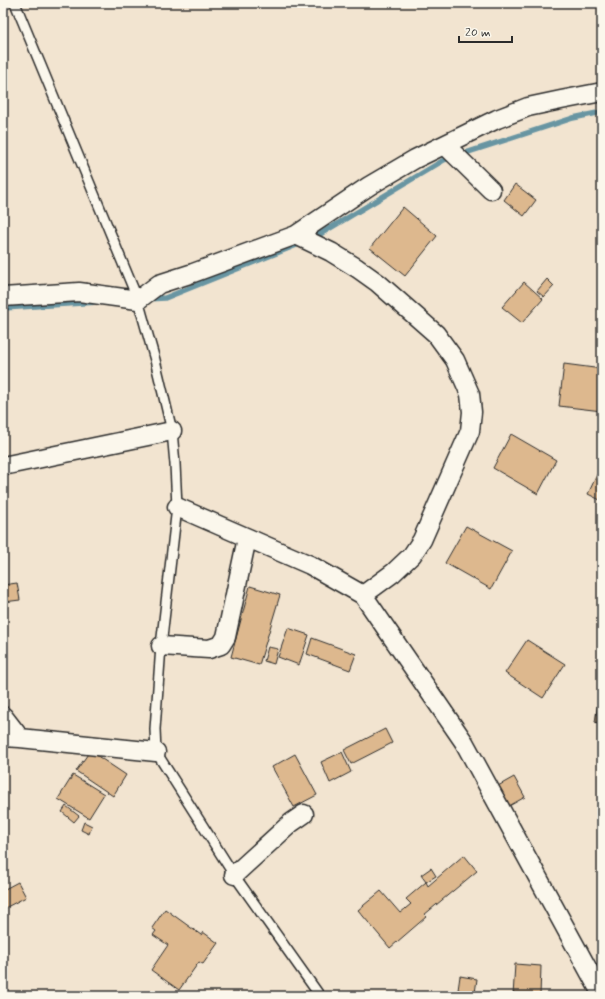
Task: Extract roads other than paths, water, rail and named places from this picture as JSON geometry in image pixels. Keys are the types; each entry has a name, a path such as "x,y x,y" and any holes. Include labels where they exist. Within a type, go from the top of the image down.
{"street":[{"path":"3,297 80,292 138,300 159,284 193,274 296,235 369,186 415,159 497,119 528,107 602,92"},
{"path":"445,145 491,190"},
{"path":"296,235 331,252 378,282 436,334 455,360 470,394 472,412 470,431 422,540 412,555 398,569 363,595"},
{"path":"3,466 172,431"},
{"path":"177,507 310,565 363,595 464,742 602,995"},
{"path":"161,646 209,649 221,645 226,638 247,538"},
{"path":"3,716 11,738 156,752"},
{"path":"234,875 291,823 304,814"}],"lane":[{"path":"15,3 138,300 172,431 177,507 161,646 155,729 156,752 234,875 320,996"}],"waterway":[{"path":"312,239 444,160 573,118 602,112"},
{"path":"147,299 165,298 304,242"},
{"path":"3,308 98,302"}]}
